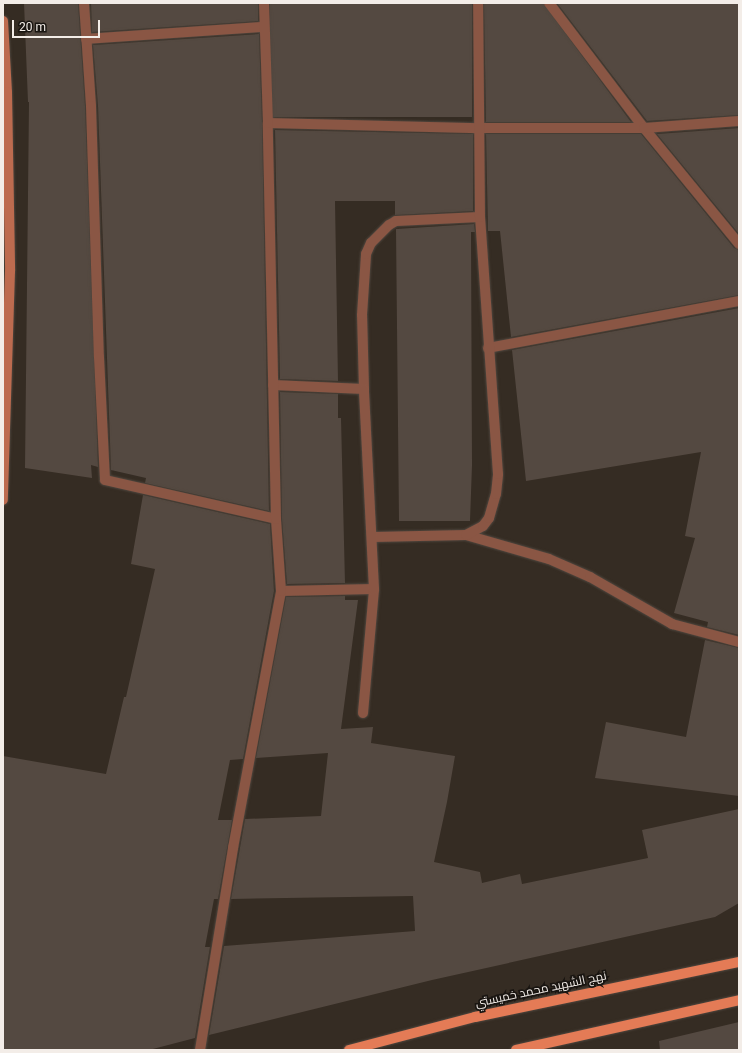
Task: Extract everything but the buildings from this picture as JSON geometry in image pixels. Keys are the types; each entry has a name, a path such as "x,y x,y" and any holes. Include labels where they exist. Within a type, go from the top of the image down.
{"main road":[{"path":"3,21 7,92 3,500"},
{"name":"نهج الشهيد محمد خميستي","path":"349,1050 474,1017 739,962"},
{"path":"516,1050 739,1000"}],"street":[{"path":"84,3 91,106 98,349 105,480 276,519"},
{"path":"200,1050 233,848 281,591 276,519 268,122 264,3"},
{"path":"466,535 483,526 490,518 496,494 498,474 480,217 478,3"},
{"path":"549,3 644,128 739,244"},
{"path":"86,39 264,27"},
{"path":"268,122 480,128 644,128 739,121"},
{"path":"363,713 374,589 373,536 364,389 362,315 366,254 371,243 389,225 396,221 480,217"},
{"path":"488,348 739,301"},
{"path":"273,385 364,389"},
{"path":"373,536 466,535 549,560 590,576 672,624 739,642"},
{"path":"281,591 374,589"}]}
